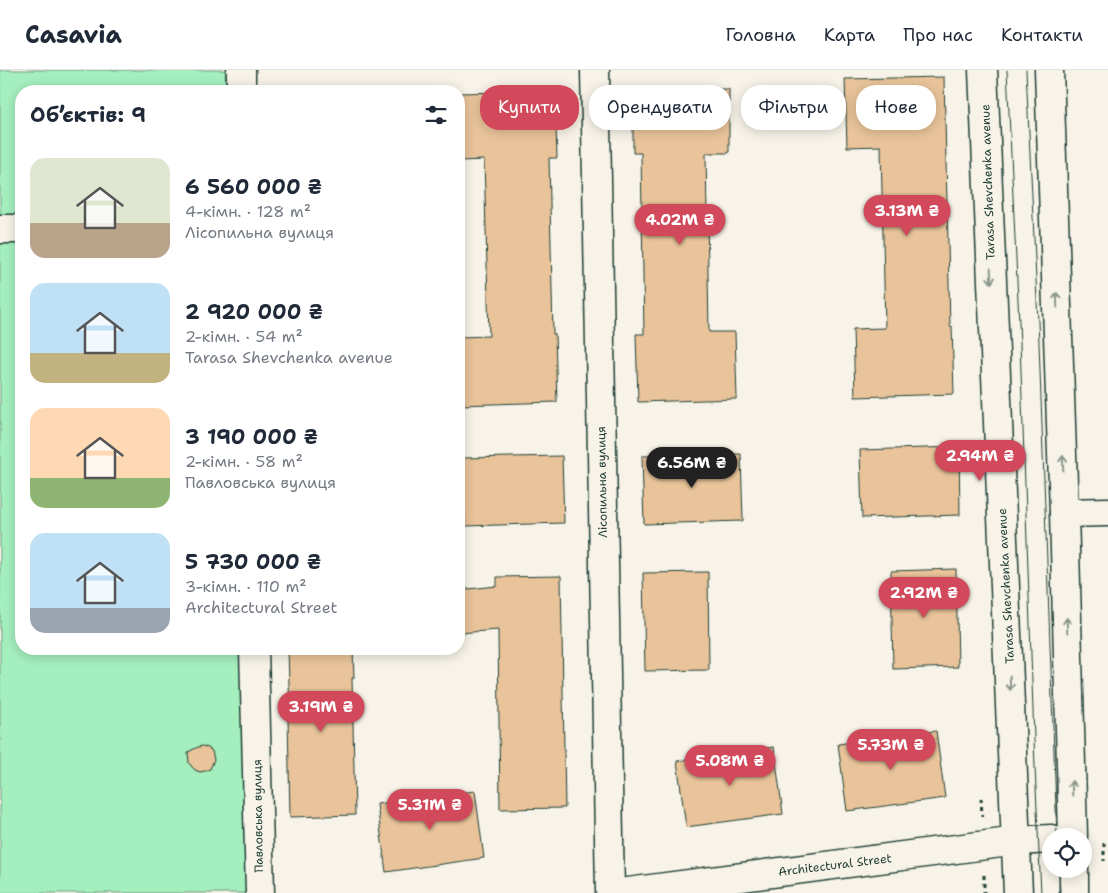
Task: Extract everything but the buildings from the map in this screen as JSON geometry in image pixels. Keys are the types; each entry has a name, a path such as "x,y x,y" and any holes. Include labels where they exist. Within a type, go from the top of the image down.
{"main road":[{"path":"241,70 242,85"},
{"name":"Лісопильна вулиця","path":"595,70 610,893"},
{"name":"Tarasa Shevchenka avenue","path":"983,70 1018,893"},
{"path":"1049,70 1073,828"},
{"path":"0,229 15,229"},
{"path":"1064,513 1108,512"},
{"name":"Павловська вулиця","path":"254,655 260,893"},
{"name":"Architectural Street","path":"620,893 1017,841 1042,840"},
{"path":"1074,878 1074,893"}],"green space":[{"path":"0,70 225,70 226,85 15,85 15,655 240,655 246,893 0,893"}],"tram line":[{"path":"1007,70 1020,343 1041,893"},
{"path":"1026,70 1039,343 1057,828"},
{"path":"1059,878 1060,893"}]}
